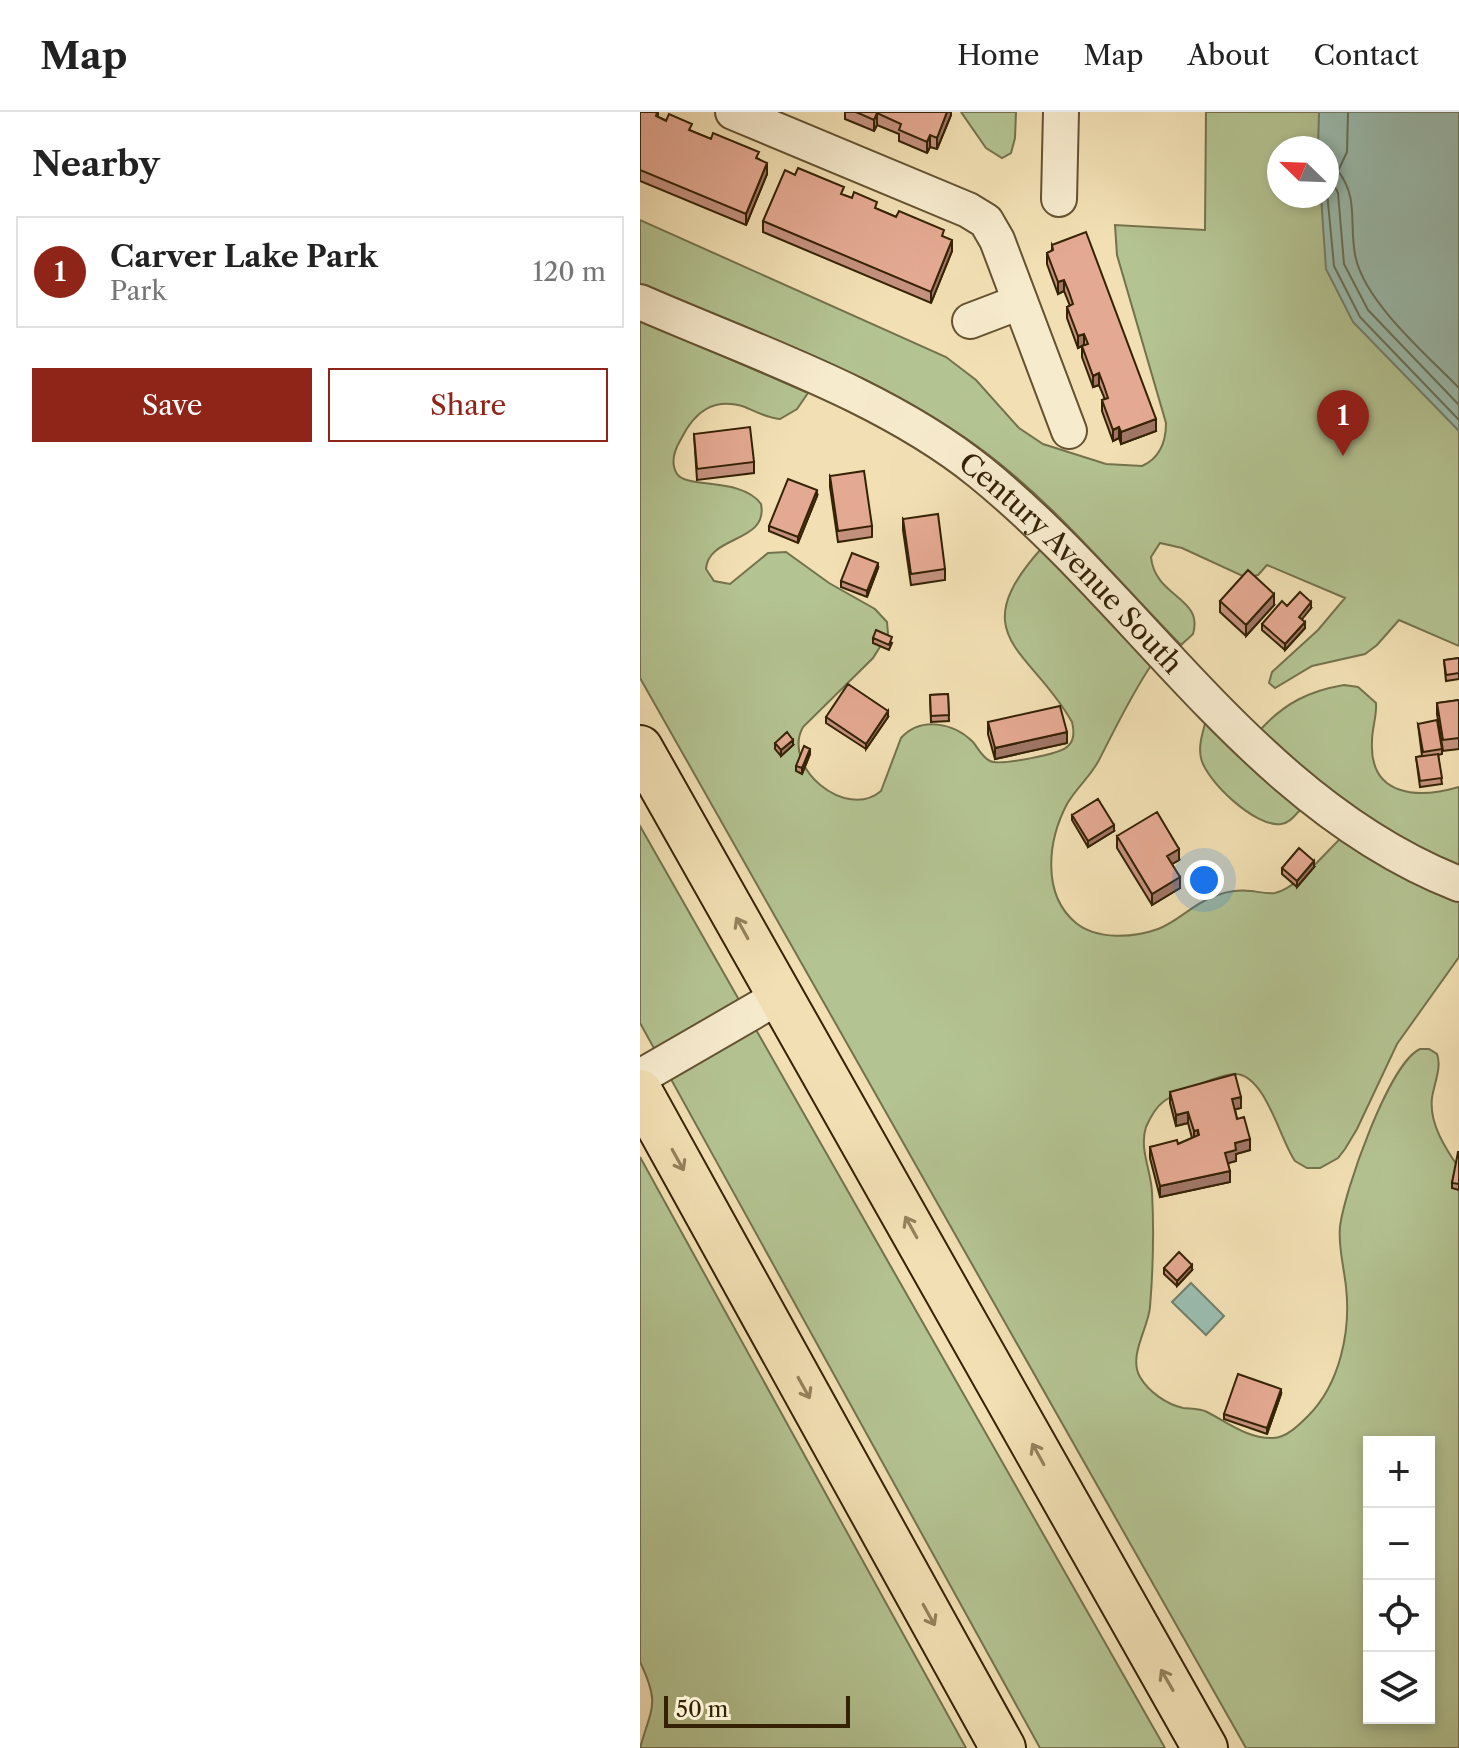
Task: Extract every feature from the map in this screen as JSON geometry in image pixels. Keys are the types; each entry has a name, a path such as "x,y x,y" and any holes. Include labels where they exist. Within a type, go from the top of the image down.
{"highway":[{"path":"640,748 1205,1748"},
{"path":"640,1092 1003,1748"}],"street":[{"path":"733,112 979,216 993,231 1069,431"},
{"path":"1059,199 1061,112"},
{"name":"Century Avenue South","path":"640,302 856,396 912,425 949,449 1028,513 1229,720 1300,787 1370,839 1412,863 1459,884"},
{"path":"970,321 1020,302"},
{"path":"640,1077 780,996"}],"green space":[{"path":"961,112 1016,112 1011,153 1002,158 986,148"},
{"path":"1206,112 1459,112 1459,646 1399,620 1365,654 1312,666 1275,688 1269,683 1272,672 1318,630 1345,598 1267,565 1258,575 1247,578 1182,548 1160,543 1151,557 1154,571 1169,590 1186,604 1195,622 1193,634 1181,645 1037,496 963,437 918,409 870,385 640,285 640,220 946,357 976,380 1019,428 1043,444 1106,464 1142,466 1161,449 1166,423 1117,255 1115,225 1205,230"},
{"path":"640,320 808,393 797,409 780,419 734,404 715,405 707,409 686,429 674,461 677,474 683,478 741,490 761,504 761,517 756,526 709,558 706,569 714,581 730,584 768,553 786,552 829,583 875,609 887,622 888,634 873,658 803,727 799,742 801,758 809,773 821,785 851,799 867,799 881,791 901,738 909,731 928,725 957,730 973,742 982,755 996,762 1043,756 1070,744 1072,722 1056,697 1023,658 1005,623 1007,603 1018,579 1041,549 1152,664 1130,699 1096,766 1067,804 1055,834 1051,866 1053,882 1057,897 1076,923 1105,935 1138,934 1165,926 1203,901 1220,894 1240,890 1275,893 1300,878 1340,839 1401,875 1459,901 1459,957 1397,1044 1357,1129 1338,1158 1320,1168 1307,1168 1295,1161 1256,1085 1247,1077 1236,1074 1187,1089 1163,1102 1146,1127 1144,1143 1153,1206 1153,1250 1149,1315 1136,1360 1140,1377 1164,1400 1183,1408 1204,1411 1238,1429 1264,1438 1283,1436 1308,1416 1328,1389 1335,1373 1347,1321 1340,1250 1343,1210 1382,1102 1408,1059 1420,1049 1429,1049 1437,1054 1439,1064 1432,1098 1433,1117 1444,1144 1459,1168 1459,1748 1246,1748 640,678"},
{"path":"1344,685 1358,687 1376,703 1373,760 1387,783 1399,790 1428,793 1459,787 1459,865 1404,839 1353,807 1261,729 1298,700"},
{"path":"1206,720 1301,809 1292,818 1281,824 1259,819 1234,801 1212,779 1201,758 1200,743"},
{"path":"640,826 1165,1748 1040,1748 640,1023"},
{"path":"640,1157 966,1748 640,1748 651,1713 652,1697 640,1662"}],"water":[{"path":"1319,112 1459,112 1459,431 1353,322 1326,269 1322,208 1339,208 1339,136 1318,136"},
{"path":"1191,1283 1224,1316 1206,1335 1172,1302"}],"building":[{"path":"640,112 657,112 656,116 666,121 669,114 692,124 689,130 711,139 713,133 759,152 756,158 767,163 746,214 640,170"},
{"path":"856,112 947,112 937,138 930,135 927,142 899,130 901,124 877,113 874,120"},
{"path":"798,168 844,187 841,194 852,198 854,192 877,202 875,208 896,217 899,211 944,230 942,236 952,240 931,292 763,221 785,170 795,175"},
{"path":"1086,232 1156,419 1121,432 1119,427 1113,430 1102,400 1108,398 1104,386 1099,373 1093,376 1082,346 1088,344 1084,334 1078,336 1067,307 1073,304 1069,292 1064,280 1058,282 1047,253 1053,250 1052,245"},
{"path":"750,427 754,462 697,469 694,434"},
{"path":"864,471 872,526 838,531 830,476"},
{"path":"788,479 817,490 798,537 769,526"},
{"path":"938,514 945,569 911,574 903,519"},
{"path":"852,553 878,563 867,591 841,581"},
{"path":"1248,570 1274,594 1246,625 1220,601"},
{"path":"1300,592 1311,602 1299,617 1305,622 1285,644 1262,624 1282,601 1287,606"},
{"path":"876,630 892,637 889,645 873,638"},
{"path":"1459,658 1459,673 1446,675 1444,660"},
{"path":"848,684 888,711 866,744 826,717"},
{"path":"948,694 949,715 931,716 930,695"},
{"path":"1459,700 1459,738 1443,740 1437,703"},
{"path":"1060,706 1067,732 995,748 988,722"},
{"path":"1437,720 1442,749 1423,752 1418,724"},
{"path":"787,732 793,740 781,750 775,743"},
{"path":"804,746 810,749 802,768 796,766"},
{"path":"1438,754 1442,778 1420,781 1416,757"},
{"path":"1098,799 1114,825 1088,841 1072,815"},
{"path":"1157,812 1179,849 1167,856 1180,877 1152,894 1117,836"},
{"path":"1299,848 1314,861 1297,881 1282,868"},
{"path":"1235,1074 1241,1097 1232,1099 1237,1119 1244,1117 1250,1139 1235,1143 1236,1150 1225,1153 1230,1171 1160,1186 1150,1147 1177,1140 1178,1144 1199,1135 1198,1130 1194,1131 1188,1112 1176,1115 1170,1092"},
{"path":"1459,1152 1459,1184 1452,1183"},
{"path":"1179,1252 1192,1265 1177,1281 1164,1268"},
{"path":"1238,1374 1281,1389 1267,1428 1224,1414"}],"place":[{"name":"Carver Lake Park","path":"1343,456"}]}
